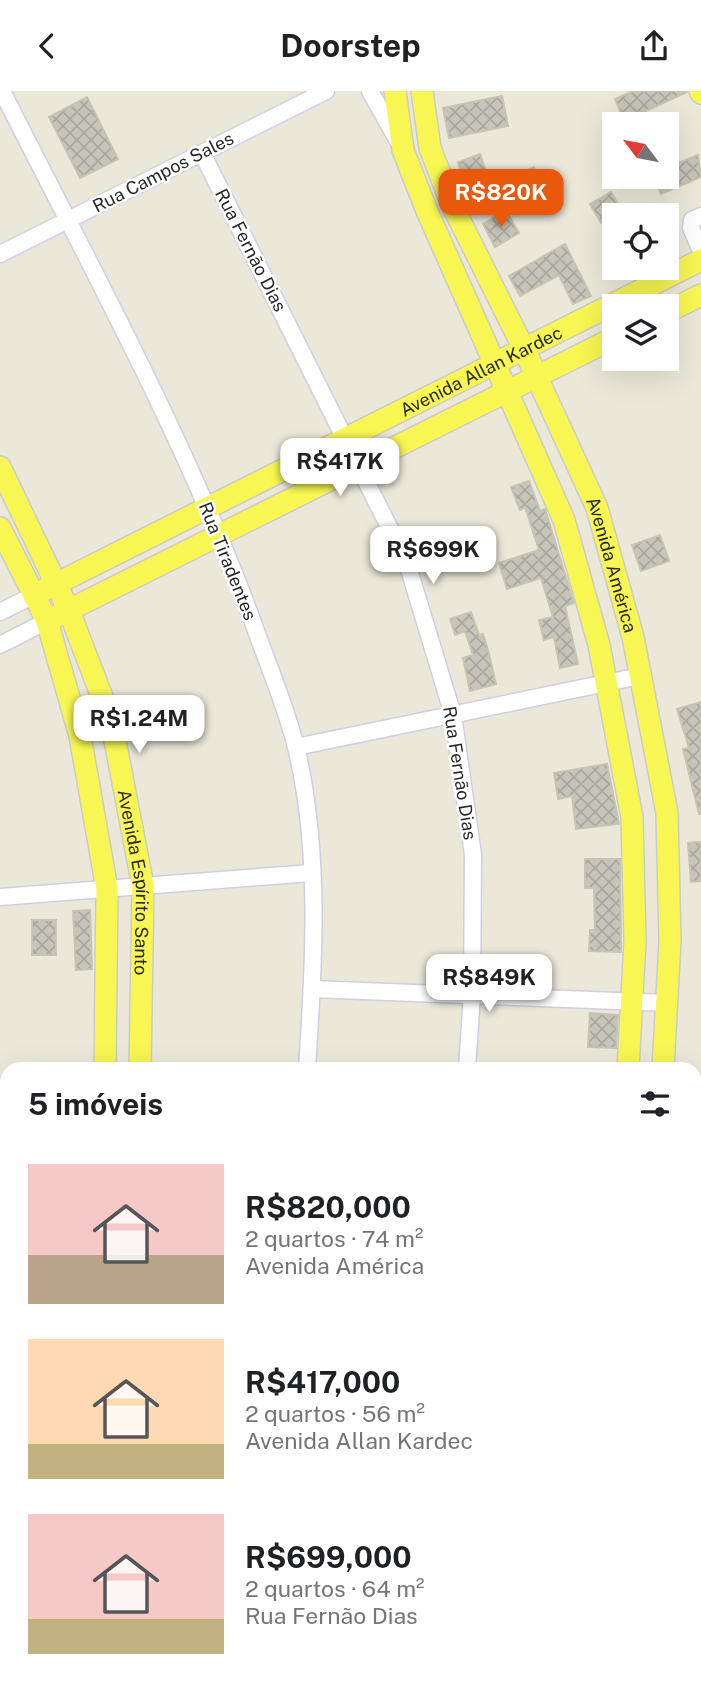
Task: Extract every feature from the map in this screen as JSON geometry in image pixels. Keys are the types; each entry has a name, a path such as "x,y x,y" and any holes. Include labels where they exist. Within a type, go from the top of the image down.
{"main road":[{"name":"Avenida América","path":"396,91 403,150 427,211 564,520 598,645 632,817 635,941 628,1062"},
{"name":"Avenida América","path":"422,91 430,148 452,205 524,349 597,508 640,675 667,813 670,941 663,1062"},
{"name":"Avenida Allan Kardec","path":"34,595 701,260"},
{"path":"679,306 701,295"},
{"name":"Avenida Allan Kardec","path":"47,621 602,344"},
{"name":"Avenida Espírito Santo","path":"0,467 69,611 111,720 143,886 140,1062"},
{"name":"Avenida Espírito Santo","path":"0,528 47,621 80,736 107,889 106,1062"}],"street":[{"name":"Rua Tiradentes","path":"2,91 220,534 296,747 304,794 311,873 312,989 307,1062"},
{"name":"Rua Campos Sales","path":"0,254 326,91"},
{"path":"370,91 403,150"},
{"name":"Rua Fernão Dias","path":"202,153 347,438 407,563 453,715 473,855 472,995 467,1062"},
{"path":"701,216 692,220 691,227 701,251"},
{"name":"Avenida Allan Kardec","path":"0,612 34,595"},
{"name":"Avenida Allan Kardec","path":"0,645 47,621"},
{"path":"296,747 640,675"},
{"path":"0,897 311,873"},
{"path":"312,989 667,1003"}],"building":[{"path":"633,91 687,91 644,112 620,112 615,99"},
{"path":"502,96 508,126 449,138 443,108"},
{"path":"87,97 118,159 80,178 49,117"},
{"path":"480,154 491,186 469,194 458,162"},
{"path":"698,155 701,177 679,186 679,163"},
{"path":"534,167 544,188 522,199 512,177"},
{"path":"659,189 673,189 661,194"},
{"path":"611,192 617,203 602,203 601,223 590,204"},
{"path":"506,211 519,233 495,247 483,224"},
{"path":"565,244 591,296 573,304 559,275 520,296 509,276"},
{"path":"529,481 540,511 545,509 574,603 565,606 578,664 560,668 554,637 544,640 539,620 553,617 541,578 507,589 499,563 539,550 525,507 520,510 511,487"},
{"path":"660,535 669,561 641,571 632,545"},
{"path":"471,612 479,635 483,634 496,684 470,691 463,658 473,655 465,631 455,635 450,619"},
{"path":"701,702 699,814 683,749 689,748 677,709"},
{"path":"607,764 619,824 576,829 572,796 558,799 554,773"},
{"path":"701,842 701,881 691,882 688,843"},
{"path":"585,859 620,859 621,952 589,951 590,930 595,930 594,888 585,888"},
{"path":"90,910 92,969 76,970 73,911"},
{"path":"32,920 56,920 56,955 32,955"},
{"path":"590,1013 618,1015 616,1048 588,1047"}]}
